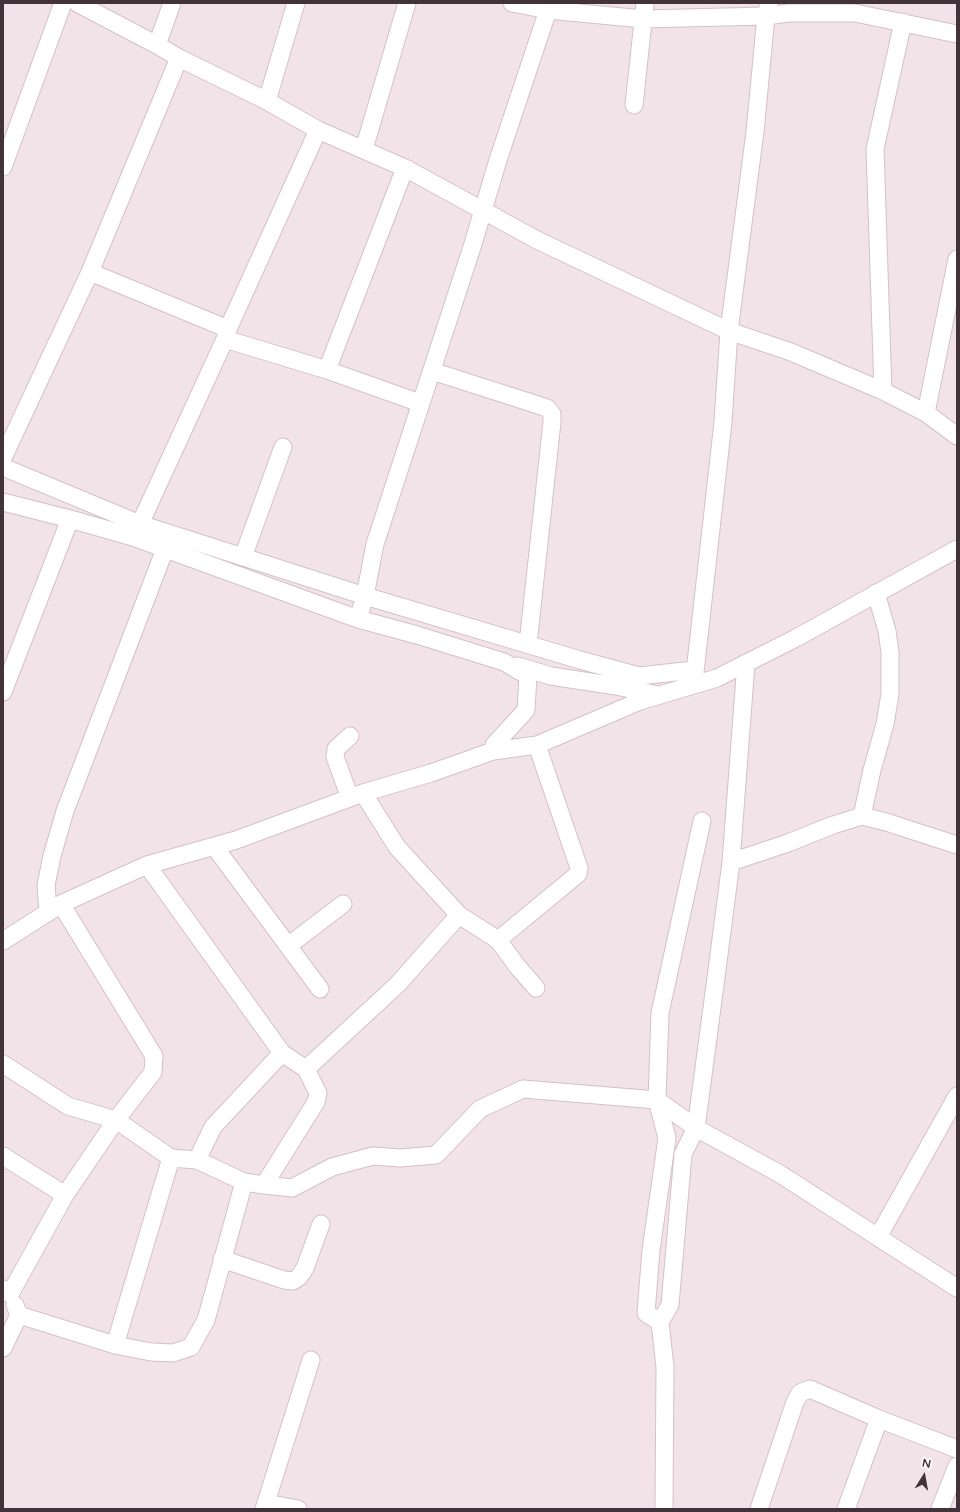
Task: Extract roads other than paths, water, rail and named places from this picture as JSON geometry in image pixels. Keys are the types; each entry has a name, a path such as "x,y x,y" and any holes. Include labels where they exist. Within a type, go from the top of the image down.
{"street":[{"path":"3,167 63,3"},
{"path":"77,3 318,130 405,168 537,240 729,331 791,352 883,391 926,413 957,436"},
{"path":"157,45 172,3"},
{"path":"267,102 296,3"},
{"path":"364,149 407,3"},
{"path":"512,3 548,10 644,11 767,9 789,13 855,13 879,10 903,22 957,34"},
{"path":"694,677 723,422 729,331 755,132 767,9"},
{"path":"358,619 365,596 375,544 548,10"},
{"path":"634,105 644,11"},
{"path":"883,391 875,149 903,22"},
{"path":"3,458 90,272 179,58"},
{"path":"140,524 318,130"},
{"path":"327,370 405,168"},
{"path":"926,413 957,259"},
{"path":"90,272 226,334 420,403"},
{"path":"432,371 538,404 547,408 552,414 552,430 528,644"},
{"path":"243,557 283,447"},
{"path":"3,467 140,524 365,596 639,676 717,678 796,638 957,549"},
{"path":"3,502 70,519 133,538 358,619 417,635 551,676 616,686 660,695"},
{"path":"3,692 70,519"},
{"path":"165,549 66,811 52,856 46,885 54,908 154,1056 154,1072 116,1120 65,1195 6,1292 19,1315 115,1345 151,1352 173,1353 191,1347 206,1320 244,1182"},
{"path":"862,816 872,770 886,724 890,694 890,652 887,631 876,593"},
{"path":"493,752 494,745 526,710 528,676 504,662"},
{"path":"664,1509 665,1367 660,1322 670,1305 683,1154 696,1128 731,862 746,663"},
{"path":"3,941 54,908 147,865 236,840 356,796 493,752 537,745 640,701 660,695 694,677"},
{"path":"350,736 336,748 335,757 356,796 398,847 459,915 498,940 517,966 536,988"},
{"path":"498,940 578,874 579,868 537,745"},
{"path":"731,862 862,816 886,822 957,845"},
{"path":"660,1322 646,1313 651,1250 667,1138 657,1100 660,1013 702,821"},
{"path":"214,846 320,989"},
{"path":"147,865 282,1053 306,1069 318,1093 316,1102 264,1185"},
{"path":"288,946 343,904"},
{"path":"306,1069 398,984 459,915"},
{"path":"197,1160 213,1127 282,1053"},
{"path":"3,1064 68,1106 116,1120 171,1158 197,1160 244,1182 292,1188 332,1167 373,1156 400,1158 436,1155 480,1109 522,1089 657,1100 696,1128 780,1174 957,1288"},
{"path":"878,1237 957,1096"},
{"path":"3,1156 65,1195"},
{"path":"115,1345 171,1158"},
{"path":"222,1259 284,1280 293,1281 299,1277 305,1268 321,1224"},
{"path":"3,1348 19,1315"},
{"path":"298,1509 265,1506 311,1360"},
{"path":"759,1509 795,1402 800,1392 810,1389 879,1419 957,1449"},
{"path":"846,1509 879,1419"},
{"path":"940,1509 957,1466"}]}
